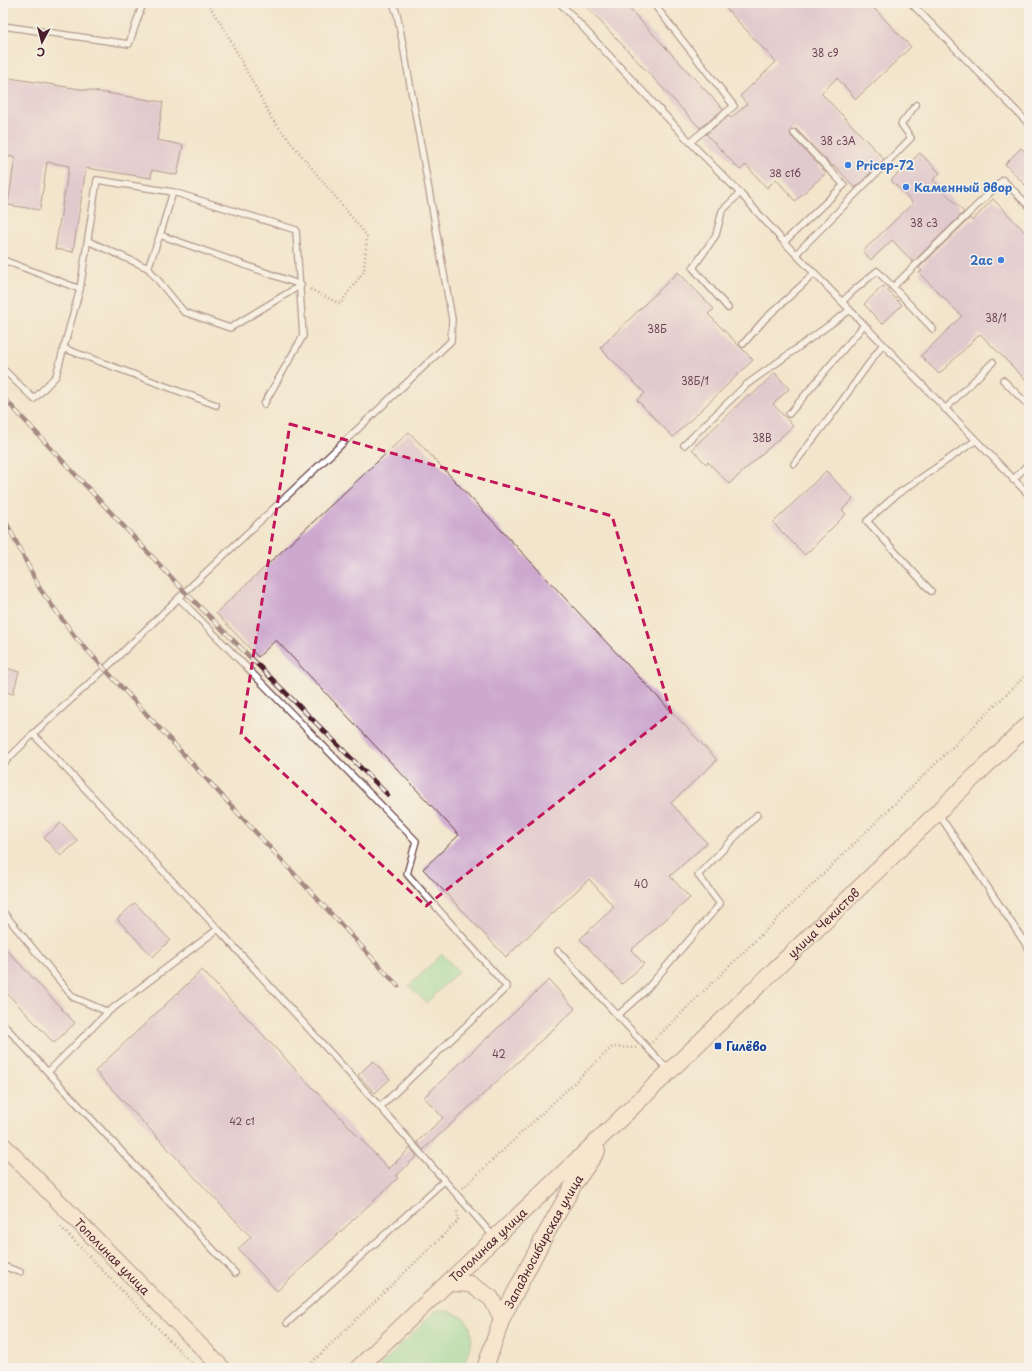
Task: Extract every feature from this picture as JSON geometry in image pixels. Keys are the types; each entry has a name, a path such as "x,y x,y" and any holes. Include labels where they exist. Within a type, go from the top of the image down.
{"main road":[{"name":"улица Чекистов","path":"617,1122 1029,724"},
{"name":"Тополиная улица","path":"358,1368 617,1122"},
{"name":"Западносибирская улица","path":"484,1368 502,1318 542,1241 574,1184 617,1122"},
{"name":"Тополиная улица","path":"3,1145 222,1368"},
{"path":"449,1283 470,1284 491,1298 502,1318"}],"lane":[{"path":"3,26 129,44 144,3"},
{"path":"3,764 33,734 105,669 451,341 452,319 403,45 397,14 393,3"},
{"path":"560,3 690,142 740,193 784,242 975,441 1029,495"},
{"path":"653,3 734,106 690,142"},
{"path":"911,3 1029,124"},
{"path":"796,254 911,138 902,124 916,105"},
{"path":"784,242 844,185 794,133"},
{"path":"3,369 34,399 56,376 80,289 97,180 174,192 296,230 301,285 303,336 264,404"},
{"path":"893,287 1003,180 1029,206"},
{"path":"148,268 174,192"},
{"path":"728,308 693,268 716,235 722,211 740,193"},
{"path":"160,235 301,285"},
{"path":"88,241 148,268 184,312 230,328 301,285"},
{"path":"3,260 80,289"},
{"path":"842,302 877,271 933,329"},
{"path":"743,344 764,319 815,274"},
{"path":"684,445 746,385 850,310"},
{"path":"789,414 864,325"},
{"path":"794,464 883,344"},
{"path":"63,348 216,405"},
{"path":"945,409 993,362"},
{"path":"1003,380 1029,406"},
{"path":"931,591 867,521 896,495 975,441"},
{"path":"1014,480 1029,463"},
{"path":"179,598 416,841 407,874 507,986 380,1107"},
{"path":"33,734 218,929 380,1107 495,1239"},
{"path":"937,813 1029,949"},
{"path":"617,1016 645,991 720,904 698,875 757,815"},
{"path":"3,912 73,997 108,1012"},
{"path":"48,1072 108,1012 218,929"},
{"path":"558,952 669,1072"},
{"path":"3,1024 235,1273"},
{"path":"286,1324 444,1181"},
{"path":"3,1266 20,1272"}],"path":[{"path":"207,3 224,28 272,119 367,236 364,271 340,304 301,285"},
{"path":"307,1368 458,1221 456,1194 612,1047 646,1048 859,837 1029,672"},
{"path":"59,1225 196,1368"}],"highlighted area":[{"path":"290,424 612,516 671,713 426,906 241,734"}],"green space":[{"path":"442,954 459,971 426,1003 409,986"},
{"path":"435,1311 448,1311 463,1317 470,1327 472,1340 463,1368 378,1368"}],"building":[{"path":"583,3 624,3 723,109 700,128"},
{"path":"721,3 869,3 911,47 856,99 837,78 821,93 884,159 855,188 834,165 833,167 796,129 791,130 791,136 826,173 795,201 776,179 767,188 746,165 740,170 706,134 729,116 731,118 747,104 740,96 776,62"},
{"path":"3,77 163,102 157,140 183,145 177,175 152,170 151,178 86,168 73,252 55,249 69,166 47,162 40,210 8,205 15,157 3,156"},
{"path":"1021,148 1029,156 1029,189 1005,164"},
{"path":"920,153 940,173 933,180 964,212 913,262 892,240 871,260 863,251 913,203 891,180"},
{"path":"993,199 1029,236 1029,383 980,334 939,374 921,356 962,316 919,273 922,271 919,268 970,218 972,221"},
{"path":"678,272 714,309 708,314 753,360 673,437 637,400 645,393 600,348"},
{"path":"883,286 902,305 882,324 864,304"},
{"path":"775,373 789,389 773,404 793,426 729,484 708,462 706,464 692,449 748,395 750,397"},
{"path":"409,432 717,760 671,803 707,843 670,876 690,898 631,950 644,964 622,984 580,939 614,907 589,879 506,957 423,869 459,835 276,640 258,657 216,613"},
{"path":"826,471 853,499 842,510 846,514 805,555 773,523"},
{"path":"3,667 19,672 13,694 3,691"},
{"path":"61,823 78,841 61,856 44,838"},
{"path":"135,903 170,940 153,957 117,919"},
{"path":"3,946 75,1023 54,1043 3,989"},
{"path":"202,970 389,1169 410,1148 417,1156 396,1176 398,1178 277,1291 238,1249 251,1237 95,1071"},
{"path":"549,980 575,1009 423,1150 417,1142 443,1118 424,1097"},
{"path":"373,1061 390,1079 375,1093 358,1075"}],"railway":[{"path":"3,397 185,592 388,795"},
{"path":"3,514 40,589 76,638 398,986"}],"place":[{"name":"Pricep-72","path":"848,165"},
{"name":"Каменный двор","path":"906,187"},
{"name":"2ас","path":"1001,260"},
{"name":"Гилёво","path":"718,1046"}]}
